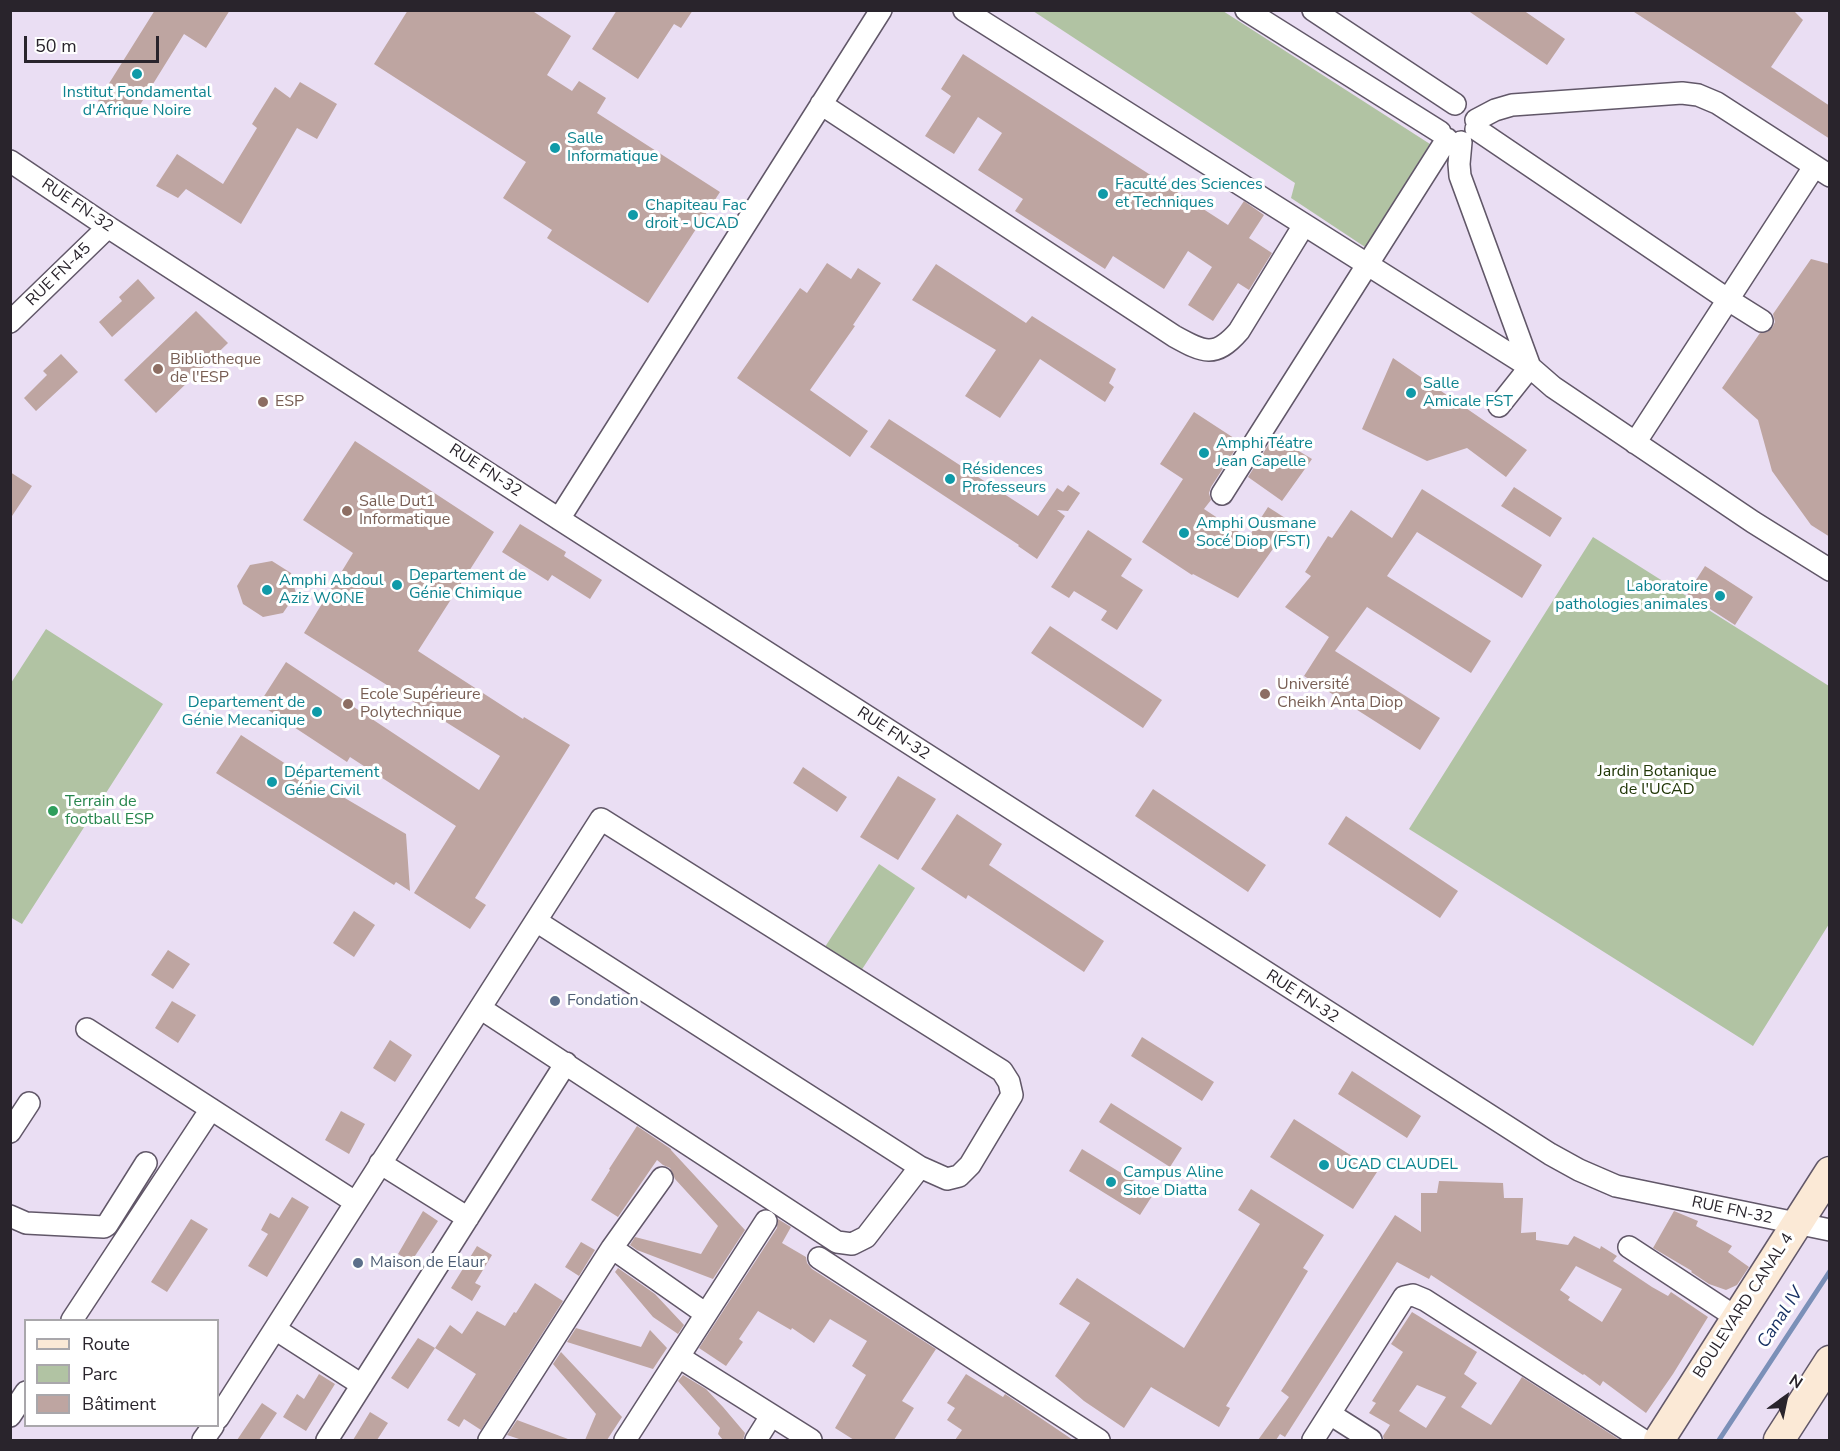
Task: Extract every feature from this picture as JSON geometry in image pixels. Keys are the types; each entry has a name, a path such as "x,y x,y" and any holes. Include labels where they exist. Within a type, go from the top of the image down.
{"main road":[{"name":"BOULEVARD CANAL 4","path":"1659,1440 1737,1318 1812,1227 1830,1172"},
{"path":"1779,1440 1827,1369"}],"street":[{"path":"559,519 880,10"},
{"path":"964,10 1530,367 1553,387 1635,443 1830,570"},
{"path":"1246,10 1460,132 1762,321"},
{"path":"1222,494 1368,265 1460,132 1471,110 1455,104 1313,10"},
{"path":"1460,132 1495,110 1512,105 1663,94 1698,94 1717,103 1822,172 1727,299 1635,443"},
{"path":"821,104 1198,350 1212,351 1220,348 1239,332 1304,225"},
{"path":"1455,104 1444,109 1438,120 1460,132"},
{"path":"1460,132 1460,177 1530,367"},
{"name":"RUE FN-32","path":"13,166 1550,1154 1616,1186 1812,1227"},
{"name":"RUE FN-45","path":"10,322 108,227"},
{"path":"1499,406 1530,367"},
{"path":"219,1416 601,819 1002,1071 1009,1082 1012,1095 970,1165 959,1176 947,1179 920,1167 536,921"},
{"path":"480,1008 837,1242 852,1244 866,1237 920,1167"},
{"path":"87,1029 355,1202"},
{"path":"327,1440 566,1063"},
{"path":"10,1132 29,1103"},
{"path":"73,1319 211,1109"},
{"path":"10,1216 22,1222 36,1224 104,1227 146,1163"},
{"path":"380,1163 468,1218"},
{"path":"492,1440 612,1248 662,1179"},
{"path":"625,1440 766,1221"},
{"path":"1629,1247 1737,1318"},
{"path":"612,1248 706,1314"},
{"path":"819,1258 1099,1440"},
{"path":"1314,1440 1404,1296 1413,1295 1425,1300 1642,1440"},
{"path":"275,1329 362,1385"},
{"path":"679,1357 811,1440"},
{"path":"1330,1414 1371,1440"},
{"path":"756,1440 771,1416"},
{"path":"203,1440 212,1427"}],"green space":[{"path":"1033,11 1223,11 1430,144 1365,247 1291,198 1295,183"},
{"name":"Jardin Botanique de l'UCAD","path":"1593,537 1829,686 1829,924 1753,1046 1409,829"},
{"name":"Terrain de football ESP","path":"46,629 163,704 22,924 10,917 11,683"},
{"path":"879,864 915,888 859,974 823,950"}],"building":[{"name":"Institut Fondamental d'Afrique Noire","path":"155,10 230,10 206,48 184,34 130,121 98,101"},
{"path":"408,10 531,10 571,36 547,75 572,91 579,81 606,98 597,113 720,192 648,303 547,238 552,230 503,198 526,162 374,64"},
{"path":"617,10 693,10 681,28 674,24 638,79 592,49"},
{"path":"1467,10 1523,10 1565,39 1547,65"},
{"path":"1631,10 1793,10 1803,20 1771,67 1830,106 1830,139"},
{"name":"Faculté des Sciences et Techniques","path":"963,54 1228,225 1244,201 1264,215 1249,238 1272,253 1249,290 1238,283 1213,321 1188,305 1212,267 1188,251 1164,289 1113,256 1105,269 1015,211 1023,199 978,170 1002,133 978,117 954,154 925,136 951,96 941,89"},
{"path":"300,82 337,104 317,139 297,128 241,224 186,189 178,198 156,186 177,154 223,184 257,128 252,124 275,87 290,98"},
{"path":"1811,259 1830,264 1830,537 1811,525 1772,471 1758,420 1722,388 1760,333 1772,328 1775,322 1773,314"},
{"path":"827,263 851,279 858,268 881,283 853,325 855,326 810,390 868,431 850,457 737,378 800,288 807,293"},
{"path":"936,264 1026,323 1032,316 1116,369 1109,383 1114,387 1105,402 1040,359 1000,418 965,396 996,350 912,300"},
{"path":"138,279 155,298 112,337 99,322 122,301 119,297"},
{"path":"196,311 228,343 156,413 124,380"},
{"path":"61,354 78,372 36,411 24,398 47,375 43,371"},
{"name":"Salle Amicale FST","path":"1393,358 1527,450 1506,477 1467,448 1427,461 1362,429"},
{"path":"1194,412 1240,442 1211,487 1209,493 1211,500 1204,509 1248,538 1268,507 1293,523 1277,548 1275,546 1238,598 1192,575 1142,542 1183,479 1160,464"},
{"name":"Résidences Professeurs","path":"889,419 1038,516 1057,488 1063,492 1068,485 1080,493 1068,511 1057,510 1065,516 1037,559 870,447"},
{"path":"1274,436 1312,459 1282,501 1248,477"},
{"path":"355,441 494,532 418,651 523,719 524,717 570,745 475,898 486,905 470,929 414,893 456,826 350,757 347,762 259,704 286,662 479,790 500,756 304,633 353,553 303,520"},
{"path":"10,472 32,486 10,519"},
{"path":"1514,487 1562,518 1550,537 1501,506"},
{"path":"1422,489 1542,565 1522,598 1417,532 1387,576 1491,641 1471,673 1367,607 1335,651 1440,718 1420,750 1304,676 1329,637 1285,607 1311,576 1305,572 1328,536 1332,538 1351,510 1392,538"},
{"path":"520,524 566,552 564,556 602,580 590,599 552,575 548,581 502,552"},
{"path":"1088,530 1132,559 1121,576 1143,590 1117,630 1101,620 1107,611 1074,591 1069,598 1051,587"},
{"name":"Amphi Abdoul Aziz WONE","path":"272,561 291,573 296,594 283,613 263,617 243,604 237,586 250,565"},
{"name":"Laboratoire pathologies animales","path":"1705,566 1753,597 1735,625 1687,594"},
{"path":"1050,626 1162,700 1143,728 1031,653"},
{"path":"241,735 337,797 338,794 406,834 410,891 396,882 394,885 216,773"},
{"path":"803,767 847,797 837,812 793,783"},
{"path":"898,776 936,799 898,860 860,837"},
{"path":"1153,789 1266,865 1248,892 1135,816"},
{"path":"957,814 1002,844 989,865 1104,941 1084,972 968,895 966,899 921,869"},
{"path":"1346,816 1458,891 1440,918 1328,844"},
{"path":"354,911 375,925 354,957 333,943"},
{"path":"168,950 190,964 173,989 151,975"},
{"path":"172,1001 196,1015 178,1043 155,1028"},
{"path":"1142,1037 1214,1082 1202,1101 1131,1056"},
{"path":"390,1040 412,1055 395,1082 373,1068"},
{"path":"1352,1071 1421,1116 1407,1138 1338,1094"},
{"name":"Campus Aline Sitoe Diatta","path":"1111,1103 1182,1148 1170,1167 1099,1122"},
{"path":"341,1111 365,1124 349,1154 325,1140"},
{"name":"UCAD CLAUDEL","path":"1294,1119 1377,1172 1353,1209 1270,1157"},
{"path":"637,1126 671,1149 745,1230 713,1279 637,1250 630,1245 635,1237 701,1254 718,1226 675,1179 670,1168 657,1160 618,1217 591,1200"},
{"name":"Campus Aline Sitoe Diatta","path":"1082,1149 1154,1193 1140,1215 1069,1171"},
{"path":"1439,1181 1503,1183 1504,1198 1523,1198 1521,1233 1536,1232 1536,1240 1568,1245 1574,1236 1600,1249 1601,1246 1617,1256 1613,1261 1652,1287 1668,1296 1671,1292 1708,1317 1646,1413 1603,1381 1600,1386 1431,1275 1429,1279 1397,1262 1285,1437 1280,1434 1276,1440 1258,1440 1289,1397 1281,1391 1395,1215 1421,1232 1421,1193 1437,1193","holes":["1576,1266 1622,1289 1602,1322 1568,1300 1570,1297 1560,1290"]},
{"path":"1251,1189 1324,1235 1303,1268 1308,1271 1226,1406 1230,1408 1219,1427 1151,1387 1124,1428 1084,1401 1055,1376 1090,1323 1059,1304 1077,1278 1184,1348 1260,1224 1238,1210"},
{"path":"292,1197 309,1207 267,1277 248,1266 268,1234 261,1230 270,1213 279,1218"},
{"path":"423,1211 438,1221 411,1262 398,1254"},
{"path":"1674,1211 1698,1221 1696,1226 1732,1246 1728,1252 1749,1267 1737,1285 1726,1290 1709,1284 1653,1248"},
{"path":"191,1219 208,1229 167,1292 151,1282"},
{"path":"778,1219 791,1227 782,1243 806,1257 812,1269 936,1349 902,1401 914,1408 894,1440 854,1440 835,1428 866,1375 852,1366 867,1341 830,1319 814,1343 792,1328 791,1330 758,1311 739,1339 743,1342 726,1366 699,1348 777,1228"},
{"path":"581,1242 595,1250 579,1276 565,1267"},
{"path":"477,1246 492,1255 475,1283 481,1286 472,1301 451,1288"},
{"path":"618,1268 655,1294 684,1325 678,1334 653,1317 615,1272"},
{"path":"535,1283 563,1301 481,1430 464,1419 459,1427 447,1420 476,1374 435,1348 450,1325 462,1334 477,1311 505,1326"},
{"path":"1412,1312 1477,1352 1464,1374 1477,1383 1461,1407 1491,1425 1522,1377 1620,1440 1384,1440 1383,1436 1390,1425 1369,1413 1376,1403 1372,1401 1403,1352 1391,1344","holes":["1417,1385 1446,1397 1426,1428 1399,1411"]},
{"path":"576,1328 641,1347 650,1330 667,1348 653,1369 567,1342"},
{"path":"418,1338 435,1348 408,1389 391,1378"},
{"path":"561,1352 622,1417 607,1440 585,1440 596,1414 553,1364"},
{"path":"319,1374 335,1384 306,1431 283,1417 297,1394 304,1399"},
{"path":"966,1374 1003,1397 1005,1394 1073,1440 955,1440 962,1430 947,1420 955,1408 947,1403"},
{"path":"683,1375 706,1389 723,1407 745,1433 743,1440 723,1440 718,1434 720,1428 678,1381"},
{"path":"262,1403 277,1413 259,1440 237,1440"},
{"path":"370,1412 388,1423 377,1440 353,1440"},
{"path":"517,1420 568,1440 522,1440 507,1435"}],"waterway":[{"name":"Canal IV","path":"1719,1440 1830,1271"}],"place":[{"name":"Institut Fondamental d'Afrique Noire","path":"137,74"},
{"name":"Salle Informatique","path":"555,148"},
{"name":"Faculté des Sciences et Techniques","path":"1103,194"},
{"name":"Chapiteau Fac droit - UCAD","path":"633,215"},
{"name":"Bibliotheque de l'ESP","path":"158,369"},
{"name":"Salle Amicale FST","path":"1411,393"},
{"name":"ESP","path":"263,402"},
{"name":"Amphi Téatre Jean Capelle","path":"1204,453"},
{"name":"Résidences Professeurs","path":"950,479"},
{"name":"Salle Dut1 Informatique","path":"347,511"},
{"name":"Amphi Ousmane Socé Diop (FST)","path":"1184,533"},
{"name":"Departement de Génie Chimique","path":"397,585"},
{"name":"Amphi Abdoul Aziz WONE","path":"267,590"},
{"name":"Laboratoire pathologies animales","path":"1720,596"},
{"name":"Université Cheikh Anta Diop","path":"1265,694"},
{"name":"Ecole Supérieure Polytechnique","path":"348,704"},
{"name":"Departement de Génie Mecanique","path":"317,712"},
{"name":"Département Génie Civil","path":"272,782"},
{"name":"Terrain de football ESP","path":"53,811"},
{"name":"Fondation","path":"555,1001"},
{"name":"UCAD CLAUDEL","path":"1324,1165"},
{"name":"Campus Aline Sitoe Diatta","path":"1111,1182"},
{"name":"Maison de Elaur","path":"358,1263"}]}
